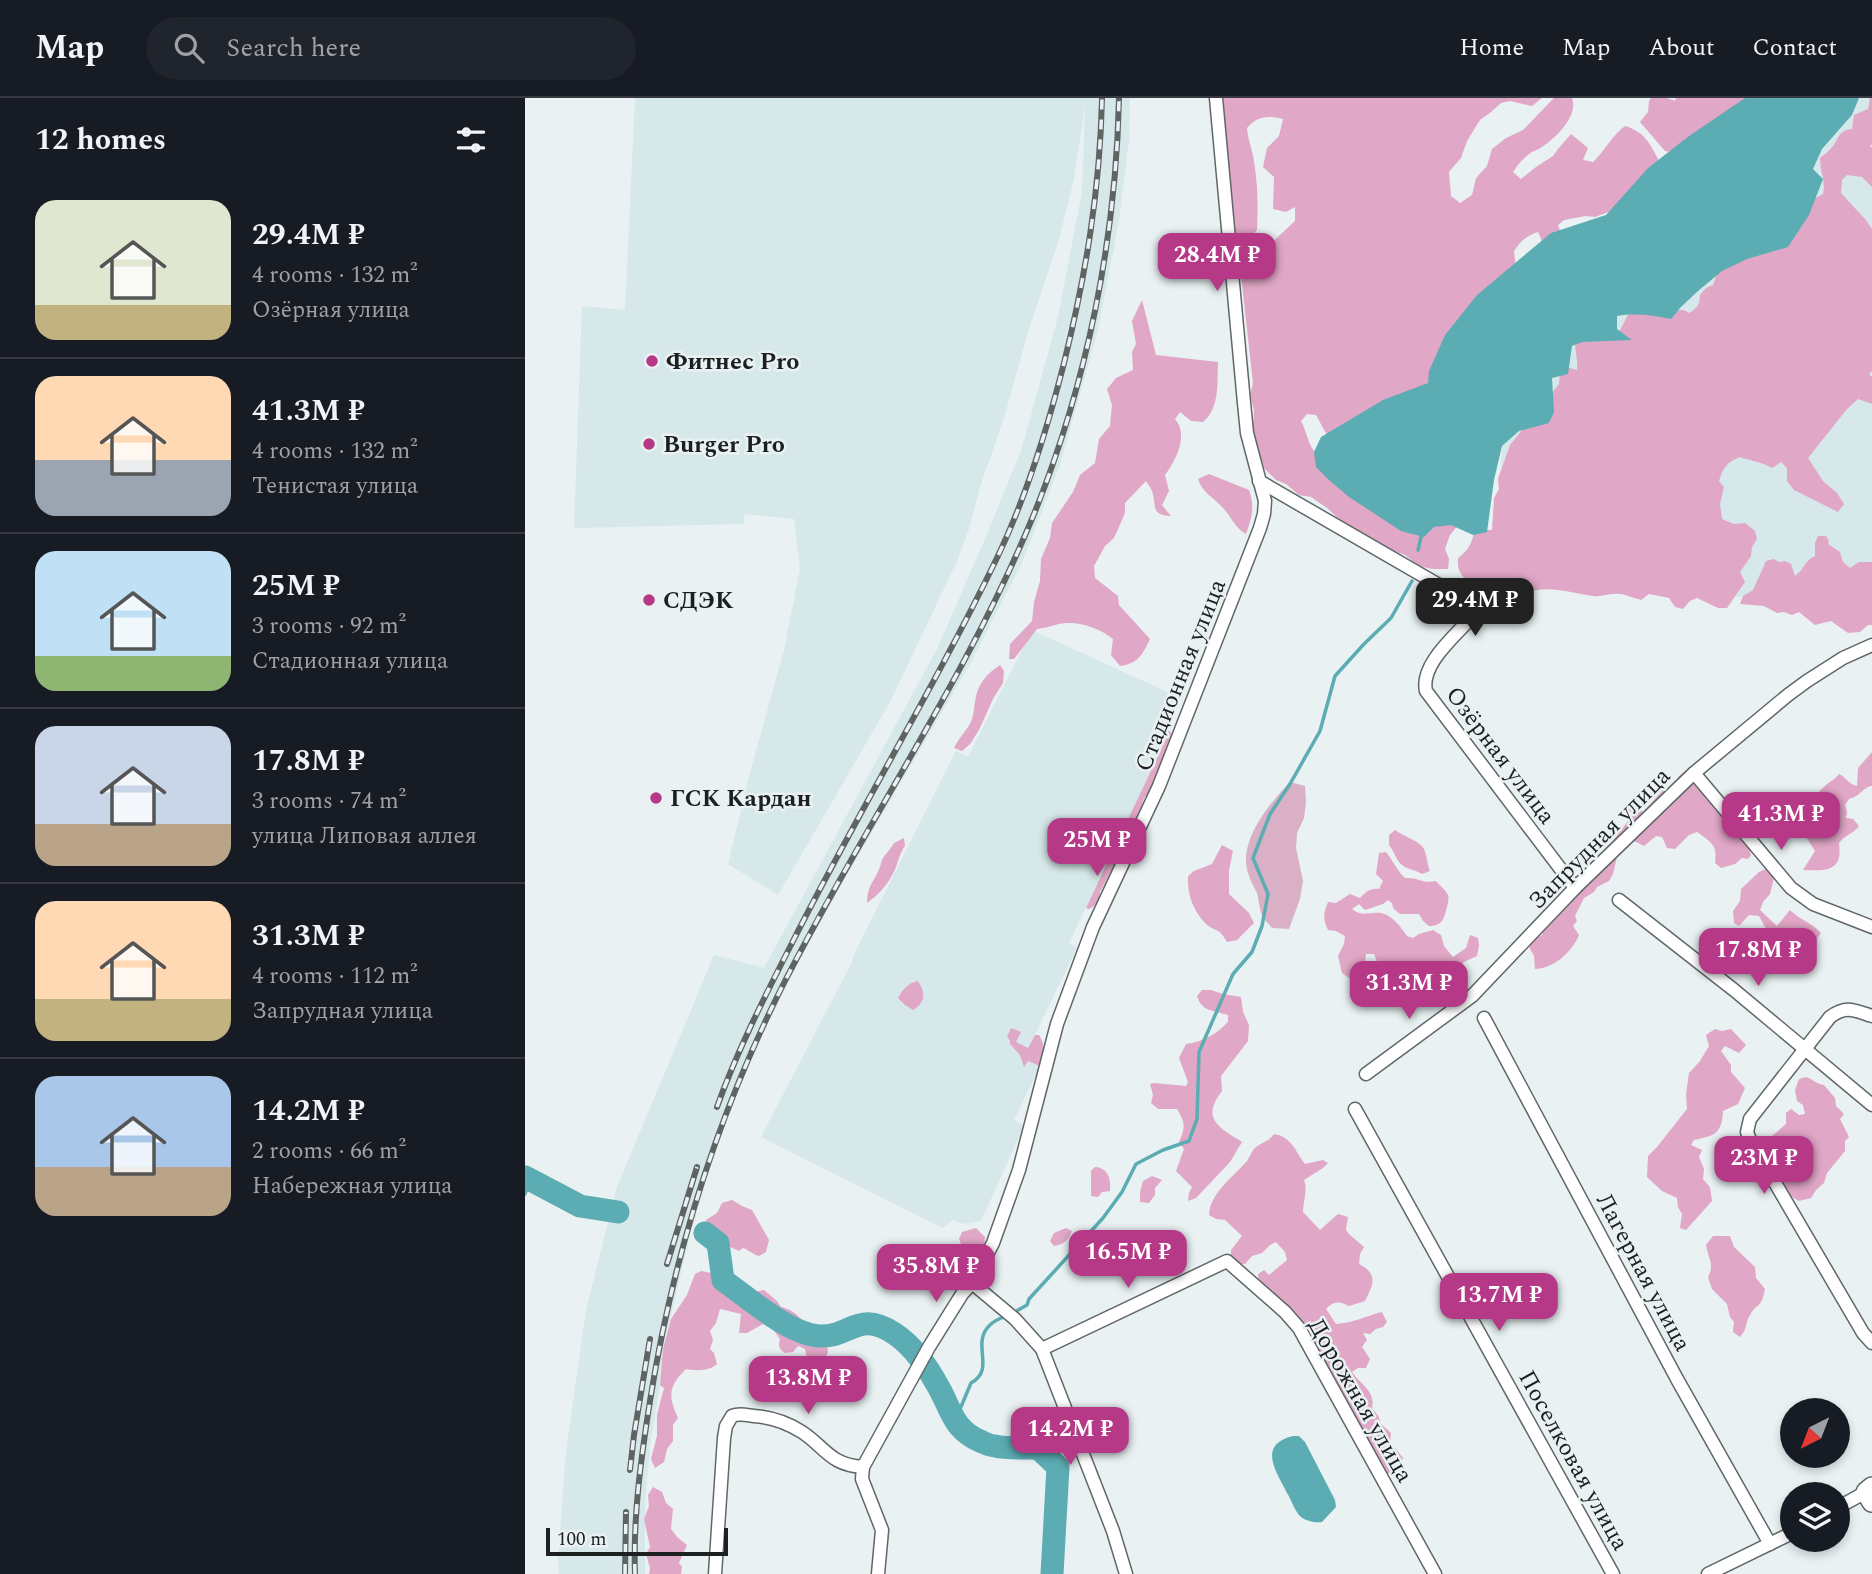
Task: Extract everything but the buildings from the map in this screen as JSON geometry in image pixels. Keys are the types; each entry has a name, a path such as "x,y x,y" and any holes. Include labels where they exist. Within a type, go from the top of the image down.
{"street":[{"name":"Стадионная улица","path":"863,1468 929,1347 961,1294 972,1283 993,1243 1028,1139 1057,1024 1093,927 1159,786 1264,514 1265,502 1247,433 1216,98"},
{"name":"Озёрная улица","path":"1259,481 1470,604 1473,614 1470,619 1429,669 1425,677 1426,691 1575,888"},
{"name":"Запрудная улица","path":"1366,1074 1472,996 1575,888 1694,773 1807,681 1843,658 1872,645"},
{"path":"1694,773 1791,888 1813,904 1872,927"},
{"path":"1619,900 1872,1105"},
{"path":"1872,1016 1847,1009 1830,1017 1750,1119 1747,1132 1863,1333 1872,1343"},
{"name":"Лагерная улица","path":"1484,1018 1677,1379 1770,1544"},
{"name":"Поселковая улица","path":"1355,1109 1613,1574"},
{"name":"Дорожная улица","path":"1042,1349 1227,1261 1285,1312 1299,1328 1435,1574"},
{"path":"972,1283 1015,1320 1042,1349 1113,1531 1126,1574"},
{"path":"715,1574 724,1438 728,1420 741,1414 765,1417 799,1430 844,1465 863,1468 862,1479 882,1530 878,1574"},
{"path":"1850,1502 1870,1494"},
{"path":"1708,1574 1780,1539"}],"shaded area":[{"path":"635,98 1130,98 1129,140 1119,221 1098,330 1060,465 1021,565 969,666 787,982 741,1076 717,1143 690,1235 663,1349 645,1505 645,1574 559,1574 566,1452 586,1310 617,1187 714,955 764,968 937,649 1021,451 1058,317 1082,191 1085,105 1074,179 1058,243 957,561 890,702 778,895 728,864 784,650 800,568 794,519 744,514 744,524 574,528 582,306 625,310"},
{"path":"1223,98 1542,98 1532,106 1510,101 1501,103 1480,120 1467,141 1461,158 1449,172 1451,196 1460,203 1472,195 1476,178 1487,166 1492,149 1523,130 1554,98 1572,98 1572,112 1565,126 1554,138 1518,165 1513,172 1521,179 1553,156 1571,134 1588,148 1583,160 1593,162 1625,126 1643,136 1661,164 1622,207 1595,217 1564,220 1558,225 1562,236 1545,248 1538,232 1522,242 1514,251 1516,268 1442,376 1328,437 1316,415 1307,414 1301,421 1312,448 1328,467 1459,524 1450,535 1445,549 1449,559 1448,569 1419,566 1405,555 1388,549 1347,526 1311,497 1299,495 1286,484 1276,480 1264,468 1253,431 1254,410 1250,395 1253,383 1239,257 1268,246 1295,221 1295,207 1286,212 1273,209 1274,177 1263,167 1267,148 1279,136 1283,119 1259,119 1247,128 1256,179 1257,230 1246,242 1235,247 1220,122"},
{"path":"1651,98 1675,101 1676,98 1745,98 1746,103 1676,153 1665,151 1640,122 1648,112"},
{"path":"1859,98 1872,98 1872,610 1820,601 1493,577 1502,446 1519,431 1552,378 1568,374 1572,346 1582,342 1631,340 1617,329 1616,316 1634,314 1671,319 1722,271 1813,169 1822,149 1852,115"},
{"path":"1870,98 1872,187 1862,177 1847,175 1842,180 1841,193 1872,229 1872,371 1869,374 1872,377 1872,404 1858,399 1808,458 1823,481 1837,493 1844,504 1838,512 1794,490 1787,481 1787,468 1781,462 1772,468 1740,457 1729,463 1719,481 1724,487 1720,504 1722,519 1734,524 1745,523 1755,531 1757,539 1751,556 1740,572 1745,582 1727,608 1718,608 1697,598 1683,609 1675,607 1669,598 1649,594 1641,600 1621,594 1596,596 1546,589 1518,596 1504,591 1497,584 1488,582 1482,588 1467,581 1459,569 1458,558 1469,547 1474,532 1492,530 1494,498 1499,489 1498,479 1510,445 1559,384 1560,372 1566,367 1577,370 1575,341 1618,334 1630,311 1684,310 1689,313 1694,309 1699,304 1700,295 1713,285 1717,273 1810,201 1823,194 1820,158 1842,132 1852,129 1854,115 1868,109"},
{"path":"1142,300 1156,355 1218,362 1217,395 1208,416 1203,422 1191,421 1180,412 1175,419 1181,432 1181,440 1177,455 1165,475 1169,491 1162,505 1171,516 1157,512 1152,491 1146,481 1125,503 1125,513 1114,538 1105,546 1094,566 1095,578 1118,596 1119,605 1150,639 1139,657 1132,663 1120,666 1111,655 1113,639 1108,635 1081,624 1066,623 1037,629 1014,659 1009,659 1010,644 1032,621 1040,581 1041,559 1050,538 1052,523 1073,492 1080,475 1095,463 1099,439 1110,426 1112,405 1107,389 1116,378 1133,370 1132,352 1136,344 1132,321"},
{"path":"1209,474 1249,490 1252,512 1246,534 1200,484 1198,479"},
{"path":"1818,536 1826,536 1828,544 1840,552 1843,562 1850,568 1859,562 1872,562 1872,625 1860,632 1848,633 1831,621 1815,625 1799,612 1792,615 1777,613 1764,606 1740,604 1743,596 1753,590 1766,561 1774,559 1791,564 1795,576 1815,556"},
{"path":"1032,630 1178,697 1160,731 1168,737 1069,943 1077,948 1028,1049 1040,1066 1014,1120 1024,1126 981,1221 964,1224 953,1220 942,1228 761,1137 851,964 956,751 968,757"},
{"path":"1000,665 1004,671 1003,683 979,730 962,751 954,748 972,719 980,685 990,672"},
{"path":"1165,726 1171,733 1171,741 1162,767 1144,798 1138,819 1133,824 1097,902 1089,909 1086,908 1167,737 1159,733"},
{"path":"1872,752 1872,786 1849,799 1845,805 1846,818 1853,819 1859,826 1839,843 1840,853 1835,865 1826,870 1803,870 1815,851 1806,837 1796,832 1807,806 1839,774 1857,786 1858,768"},
{"path":"1685,771 1693,774 1749,848 1751,855 1748,859 1742,858 1735,864 1721,868 1715,863 1712,844 1697,832 1689,835 1675,849 1667,848 1662,837 1656,836 1644,846 1634,841 1617,857 1609,881 1584,898 1575,916 1577,921 1573,926 1579,935 1572,947 1555,963 1535,969 1534,956 1529,947 1532,940 1542,935 1546,924 1602,863 1608,847 1628,821 1628,808 1635,805 1643,812 1662,791 1673,786"},
{"path":"1290,782 1305,786 1304,818 1297,833 1296,848 1303,881 1300,899 1289,929 1272,928 1263,917 1248,873 1247,848 1257,824"},
{"path":"1395,830 1422,846 1430,871 1422,874 1404,867 1399,862 1389,845 1389,835"},
{"path":"904,838 905,846 891,878 867,903 870,888 883,858 894,843"},
{"path":"1222,845 1233,851 1229,870 1229,894 1249,913 1254,923 1237,940 1227,942 1198,914 1188,883 1188,876 1194,871 1212,864"},
{"path":"1386,852 1405,878 1436,881 1446,891 1448,901 1442,921 1429,926 1419,914 1400,914 1388,900 1365,910 1359,904 1352,909 1362,914 1385,914 1396,922 1407,936 1413,938 1433,930 1441,935 1444,946 1453,957 1466,948 1470,935 1478,938 1477,956 1464,962 1448,979 1437,978 1422,982 1390,973 1380,969 1374,954 1366,954 1363,979 1355,982 1342,973 1338,956 1345,936 1328,930 1324,916 1326,906 1328,902 1336,903 1350,894 1360,898 1368,891 1379,889 1383,881 1376,874 1379,853"},
{"path":"1768,868 1775,874 1770,894 1760,910 1777,926 1790,910 1821,933 1810,953 1801,952 1788,938 1778,939 1765,927 1759,916 1749,915 1739,926 1734,923 1733,911 1740,901 1741,889 1759,872"},
{"path":"918,981 923,997 913,1010 898,998 906,987"},
{"path":"1202,990 1241,997 1243,1012 1249,1025 1248,1041 1221,1076 1222,1091 1213,1109 1213,1116 1220,1127 1242,1142 1230,1162 1196,1198 1188,1201 1192,1187 1176,1171 1184,1149 1179,1142 1184,1128 1183,1121 1177,1109 1158,1109 1151,1103 1153,1095 1150,1084 1186,1086 1188,1082 1179,1058 1186,1044 1209,1037 1228,1022 1228,1015 1209,1010 1202,1005 1197,996"},
{"path":"1011,1028 1021,1032 1016,1042 1028,1048 1035,1035 1039,1035 1042,1040 1044,1050 1038,1076 1035,1077 1040,1066 1028,1061 1024,1067 1020,1055 1010,1044 1007,1037"},
{"path":"1715,1029 1731,1029 1746,1045 1739,1053 1725,1046 1721,1051 1731,1065 1731,1072 1745,1088 1738,1104 1723,1111 1721,1125 1716,1133 1694,1140 1691,1145 1702,1150 1699,1157 1704,1169 1703,1179 1710,1187 1712,1201 1686,1230 1680,1228 1682,1214 1677,1198 1662,1191 1647,1177 1648,1156 1687,1109 1689,1073 1709,1046 1706,1035"},
{"path":"1806,1077 1824,1085 1835,1098 1836,1106 1844,1114 1840,1119 1849,1137 1845,1141 1845,1151 1827,1173 1824,1183 1811,1198 1799,1201 1782,1187 1776,1167 1769,1161 1769,1154 1772,1136 1786,1124 1786,1113 1791,1109 1799,1115 1805,1114 1803,1105 1797,1101 1795,1090 1799,1079"},
{"path":"1274,1134 1289,1141 1305,1164 1323,1160 1328,1163 1304,1180 1303,1212 1320,1230 1338,1214 1348,1217 1346,1230 1364,1247 1359,1264 1369,1272 1373,1280 1365,1301 1349,1306 1342,1303 1332,1304 1326,1309 1336,1324 1382,1312 1387,1322 1370,1334 1363,1333 1367,1340 1362,1347 1370,1359 1366,1368 1358,1368 1352,1372 1370,1392 1372,1408 1380,1423 1391,1433 1390,1445 1403,1458 1399,1467 1391,1474 1383,1472 1328,1375 1328,1366 1259,1285 1258,1274 1264,1270 1269,1275 1287,1260 1285,1252 1276,1242 1262,1253 1252,1256 1245,1264 1238,1264 1231,1258 1231,1250 1242,1236 1225,1220 1209,1215 1213,1200 1223,1186 1247,1161 1255,1148"},
{"path":"1748,1146 1760,1162 1747,1171 1743,1152"},
{"path":"1095,1167 1106,1172 1110,1183 1110,1191 1102,1192 1098,1197 1091,1196 1091,1171"},
{"path":"1152,1176 1162,1180 1155,1188 1155,1195 1149,1203 1140,1202 1143,1181"},
{"path":"732,1200 752,1210 769,1240 766,1252 759,1256 743,1248 739,1251 709,1237 706,1220 717,1213 722,1203"},
{"path":"976,1228 985,1237 984,1246 979,1250 963,1249 959,1239 962,1232"},
{"path":"1066,1228 1072,1231 1069,1237 1054,1246 1050,1241 1054,1233"},
{"path":"1713,1236 1730,1236 1734,1247 1755,1267 1756,1278 1765,1289 1761,1303 1750,1315 1740,1337 1733,1332 1734,1322 1727,1304 1712,1289 1708,1277 1711,1265 1706,1245"},
{"path":"701,1271 737,1278 738,1284 754,1292 764,1290 781,1307 798,1316 805,1327 825,1342 828,1351 820,1362 813,1366 808,1363 805,1349 798,1346 793,1352 785,1353 781,1350 780,1339 772,1328 763,1324 747,1333 739,1333 741,1314 720,1309 716,1323 710,1331 713,1340 710,1349 717,1364 702,1370 686,1369 676,1381 671,1392 678,1418 673,1425 673,1441 667,1449 664,1462 655,1468 651,1459 664,1388 660,1385 663,1349 671,1319 687,1295 695,1274"},
{"path":"653,1487 662,1492 666,1503 673,1509 671,1529 687,1545 679,1563 682,1567 681,1574 649,1574 646,1554 650,1547 644,1519 649,1506 648,1495"}],"water":[{"path":"1745,98 1859,98 1852,115 1822,149 1813,169 1823,179 1809,215 1788,247 1747,259 1722,271 1671,319 1644,315 1617,316 1617,329 1632,340 1582,342 1572,346 1568,374 1552,378 1554,412 1549,423 1519,431 1502,446 1487,532 1473,535 1451,525 1434,527 1424,537 1401,531 1349,497 1316,467 1314,452 1321,437 1383,400 1428,383 1429,371 1445,335 1477,295 1551,233 1606,215 1648,168"},
{"path":"1293,1436 1299,1436 1305,1442 1335,1500 1336,1507 1322,1522 1308,1521 1299,1515 1272,1460 1275,1446"}],"waterway":[{"path":"1418,550 1422,533"},
{"path":"1013,1313 1027,1305 1029,1299 1103,1218 1122,1192 1136,1164 1189,1141 1197,1119 1199,1052 1233,974 1252,952 1262,926 1268,894 1253,858 1270,814 1320,731 1335,676 1391,618 1412,581"},
{"path":"525,1177 580,1206 618,1212"},
{"path":"525,1194 530,1180"},
{"path":"705,1233 718,1243 723,1280 769,1314 795,1329 819,1336 839,1333 863,1324 882,1327 902,1339 920,1358 954,1419 964,1431 991,1446 1038,1448 1058,1467 1052,1574"},
{"path":"955,1421 971,1383 982,1371 982,1339 985,1331 992,1323 1006,1316"}],"railway":[{"path":"717,1107 742,1044 772,983 972,608 1007,536 1026,488 1057,388 1079,297 1095,199 1102,98"},
{"path":"635,1574 636,1509 650,1401 671,1293 701,1186 739,1082 785,981 978,634 1034,514 1069,414 1095,310 1112,204 1119,98"},
{"path":"667,1264 697,1167"},
{"path":"630,1470 650,1339"},
{"path":"625,1574 626,1512"}],"place":[{"name":"Фитнес Pro","path":"652,361"},
{"name":"Burger Pro","path":"649,444"},
{"name":"СДЭК","path":"649,600"},
{"name":"ГСК Кардан","path":"656,798"}]}
